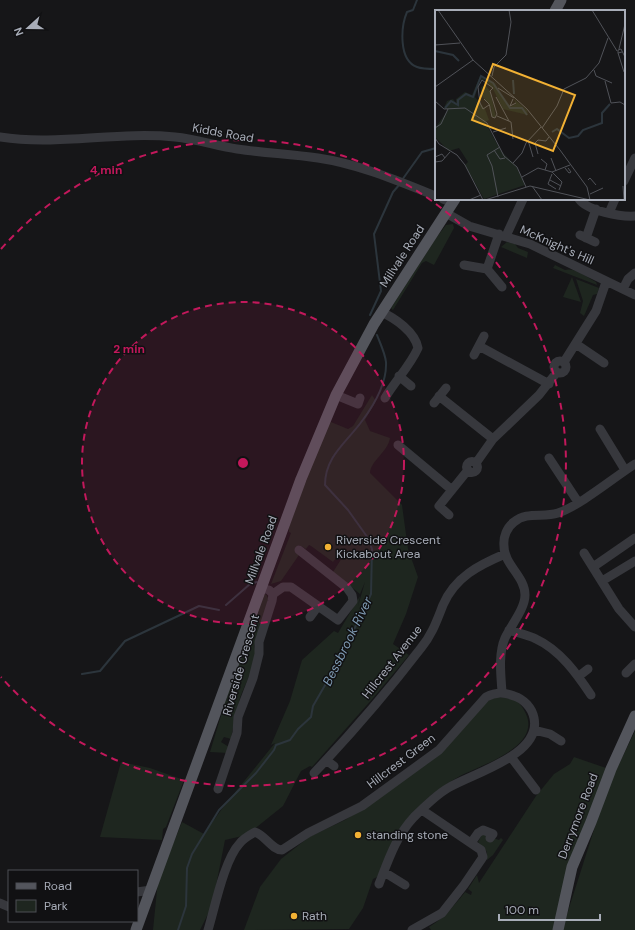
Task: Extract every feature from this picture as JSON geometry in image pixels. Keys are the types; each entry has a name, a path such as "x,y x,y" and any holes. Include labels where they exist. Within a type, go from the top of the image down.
{"main road":[{"path":"555,10 560,0"},
{"name":"Millvale Road","path":"136,930 301,479 336,395 381,312 446,213 450,200"},
{"name":"Derrymore Road","path":"558,930 572,867 610,769 635,716"}],"street":[{"name":"Kidds Road","path":"0,138 40,140 125,136 176,137 237,149 319,158 366,170 435,196"},
{"path":"625,179 635,158"},
{"path":"487,269 503,235 526,200"},
{"path":"580,200 586,206 596,210 622,216 635,216"},
{"path":"609,213 615,200"},
{"path":"596,210 583,237 596,242"},
{"name":"McKnight's Hill","path":"446,213 469,226 530,244 635,295"},
{"path":"464,265 487,269 502,287"},
{"path":"623,290 628,279 635,273"},
{"path":"449,515 439,506 468,470 468,464 470,461 476,463 493,439 549,384 557,372 555,364 558,362 564,362 596,311 606,282"},
{"path":"381,312 409,332 417,343 418,348 416,354 399,376 385,398"},
{"path":"474,355 484,336"},
{"path":"576,344 604,364"},
{"path":"479,346 549,384"},
{"path":"399,376 411,386"},
{"path":"446,388 437,400 493,439"},
{"path":"336,395 358,404 360,398"},
{"path":"612,429 602,432 626,470"},
{"path":"398,445 452,490"},
{"path":"544,469 551,461 578,502"},
{"path":"379,884 400,837 411,820 446,789 511,757 526,744 534,730 535,723 529,708 517,697 502,692 502,648 504,639 524,603 525,594 520,580 507,560 505,554 504,537 513,523 528,515 547,515 559,513 635,464"},
{"path":"593,567 635,538"},
{"path":"261,588 269,590 273,594 276,590 288,586 338,620 353,601 352,595 347,588 299,550"},
{"path":"584,553 619,609 635,626"},
{"name":"Hillcrest Avenue","path":"314,773 423,646 437,622 448,594 455,585 477,566 505,554"},
{"path":"602,581 635,561"},
{"name":"Riverside Crescent","path":"218,789 234,745 237,733 238,717 253,678 259,654 259,642 273,594"},
{"path":"310,617 318,606"},
{"path":"509,630 545,644 558,654 578,676 591,695"},
{"path":"626,672 633,662"},
{"path":"578,676 588,669"},
{"name":"Hillcrest Green","path":"208,930 230,858 240,842 255,832 261,833 277,849 282,850 308,833 350,813 439,750 486,697 502,692"},
{"path":"534,730 550,734 561,741"},
{"path":"511,757 534,787 523,790"},
{"path":"326,760 334,766"},
{"path":"412,930 442,913 483,857 481,850 422,810"},
{"path":"471,843 478,833 483,830 494,834 490,838"},
{"path":"384,872 405,885"},
{"path":"138,892 151,890"}],"green space":[{"path":"453,224 454,228 434,265 426,261 422,263 393,310 391,308 436,238 446,225"},
{"path":"507,242 515,244 518,248 528,252 527,258 501,247"},
{"path":"555,265 565,270 569,269 580,273 596,282 597,285 553,268"},
{"path":"572,277 581,302 563,297"},
{"path":"576,279 599,288 597,294 593,295 584,316 580,313 583,301"},
{"path":"372,395 376,401 365,420 370,431 390,438 386,448 373,464 370,473 402,505 408,549 418,577 406,614 393,644 409,655 312,767 310,766 301,771 283,806 247,835 225,840 212,906 200,930 153,930 158,880 182,822 204,834 224,806 275,743 271,745 290,701 302,660 334,631 338,633 360,596 358,606 365,582 360,594 333,572 347,550 344,548 333,562 309,545 306,549 299,545 296,551 299,555 281,581 271,584 291,533 289,532 289,527 308,473 328,425 331,422 348,429 353,426"},
{"path":"266,594 268,598 268,607 254,646 255,660 253,667 241,695 234,720 231,739 224,737 221,742 229,747 229,753 210,752 229,689 263,595"},
{"path":"497,697 514,700 521,705 526,714 528,726 525,736 517,745 506,753 460,776 443,787 417,809 377,877 373,879 363,908 349,929 244,930 260,887 281,859 309,837 345,820 400,783 484,702"},
{"path":"635,731 635,930 562,930 607,789"},
{"path":"574,757 606,768 584,838 560,930 431,930 429,927 439,920 465,892 471,895 472,892 468,889 477,875 479,883 536,796 554,774 570,764"},
{"path":"121,762 150,768 184,780 166,827 163,829 162,840 100,837"},
{"path":"482,834 499,840 501,838 503,840 493,855 487,860 487,852 478,842"}],"waterway":[{"name":"Bessbrook River","path":"417,0 413,10 407,12 405,18 403,26 404,50 411,63 417,67 424,69 435,69"},
{"name":"Bessbrook River","path":"402,180 422,152 435,148"},
{"name":"Bessbrook River","path":"370,315 381,291 374,234 393,192 400,184"},
{"name":"Bessbrook River","path":"178,930 186,906 187,868 192,854 219,810 256,773 274,750 276,745 290,740 298,729 311,717 313,706 339,661 371,594 372,549 368,538 348,510 325,485 326,475 333,458 367,415 382,385 386,370 386,362 384,352 377,335"},
{"path":"226,605 250,584 257,582"},
{"path":"82,674 100,671 125,641 199,606 219,610"}],"place":[{"name":"Riverside Crescent Kickabout Area","path":"328,547"},
{"name":"standing stone","path":"358,835"},
{"name":"Rath","path":"294,916"}]}
